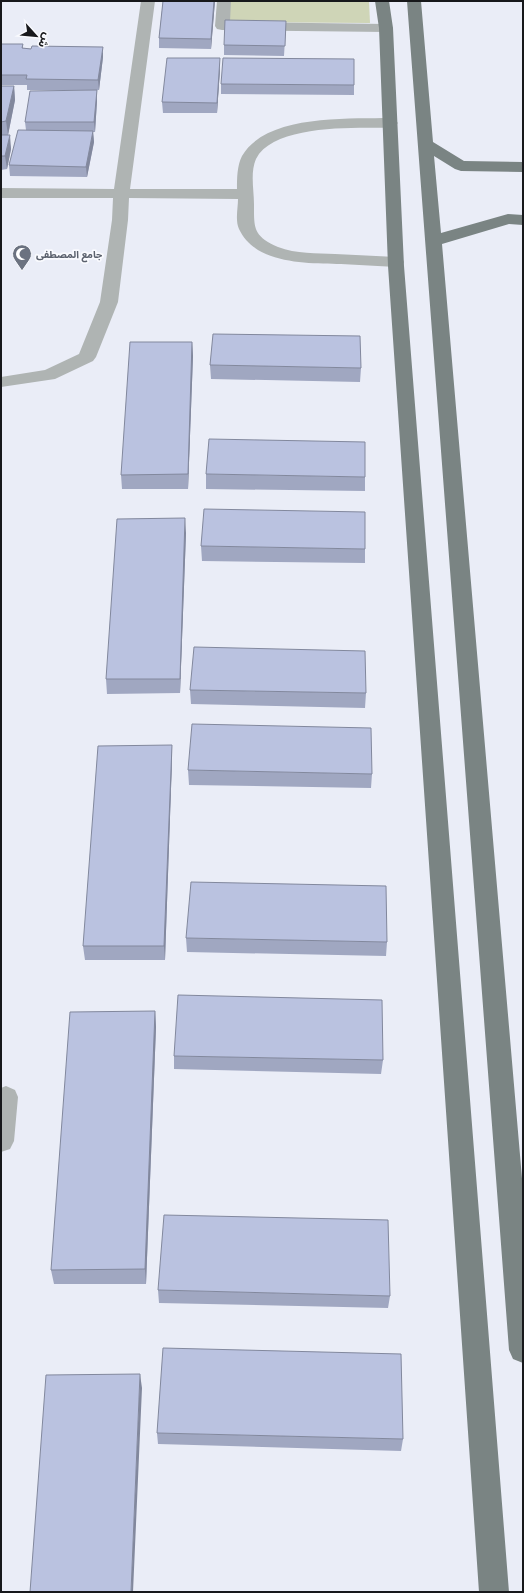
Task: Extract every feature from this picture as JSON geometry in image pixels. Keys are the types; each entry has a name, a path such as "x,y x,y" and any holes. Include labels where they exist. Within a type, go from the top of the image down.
{"main road":[{"path":"382,1 386,28 396,262 494,1592"},
{"path":"414,1 523,1350"},
{"path":"425,144 461,166 523,167"},
{"path":"433,241 508,219 523,220"}],"street":[{"path":"1,382 49,375 86,356 109,302 120,220 121,193 148,1"},
{"path":"224,1 222,26 386,28"},
{"path":"390,123 315,125 294,129 275,136 260,145 250,156 246,168 246,225 255,238 271,249 302,257 396,262"},
{"path":"1,193 246,194"},
{"path":"1,1141 6,1096"}],"green space":[{"path":"230,1 369,1 370,23 229,22"}],"building":[{"path":"163,1 214,1 211,39 159,38"},
{"path":"225,20 286,21 285,46 224,45"},
{"path":"1,44 23,44 22,48 31,49 32,46 103,47 98,80 26,79 27,75 1,75"},
{"path":"167,58 220,58 217,103 162,102"},
{"path":"223,58 354,59 354,85 221,84"},
{"path":"1,86 14,86 6,121 1,122"},
{"path":"97,90 94,122 25,122 30,91"},
{"path":"18,130 93,131 86,167 9,165"},
{"path":"1,135 10,135 5,156 1,156"},
{"path":"213,334 360,336 361,368 210,365"},
{"path":"130,342 192,342 188,474 121,475"},
{"path":"209,439 365,442 365,477 206,474"},
{"path":"204,509 365,512 365,549 201,546"},
{"path":"185,518 180,679 106,679 117,519"},
{"path":"194,647 365,651 366,693 190,690"},
{"path":"192,724 371,728 372,774 188,770"},
{"path":"172,745 164,946 83,946 98,746"},
{"path":"191,882 386,886 387,942 186,938"},
{"path":"178,995 382,1000 383,1060 174,1056"},
{"path":"155,1011 145,1269 51,1270 70,1012"},
{"path":"164,1215 388,1220 390,1296 158,1290"},
{"path":"163,1348 401,1354 403,1439 157,1433"},
{"path":"140,1374 131,1592 30,1592 46,1375"}],"place":[{"name":"جامع المصطفى","path":"22,271"}]}
